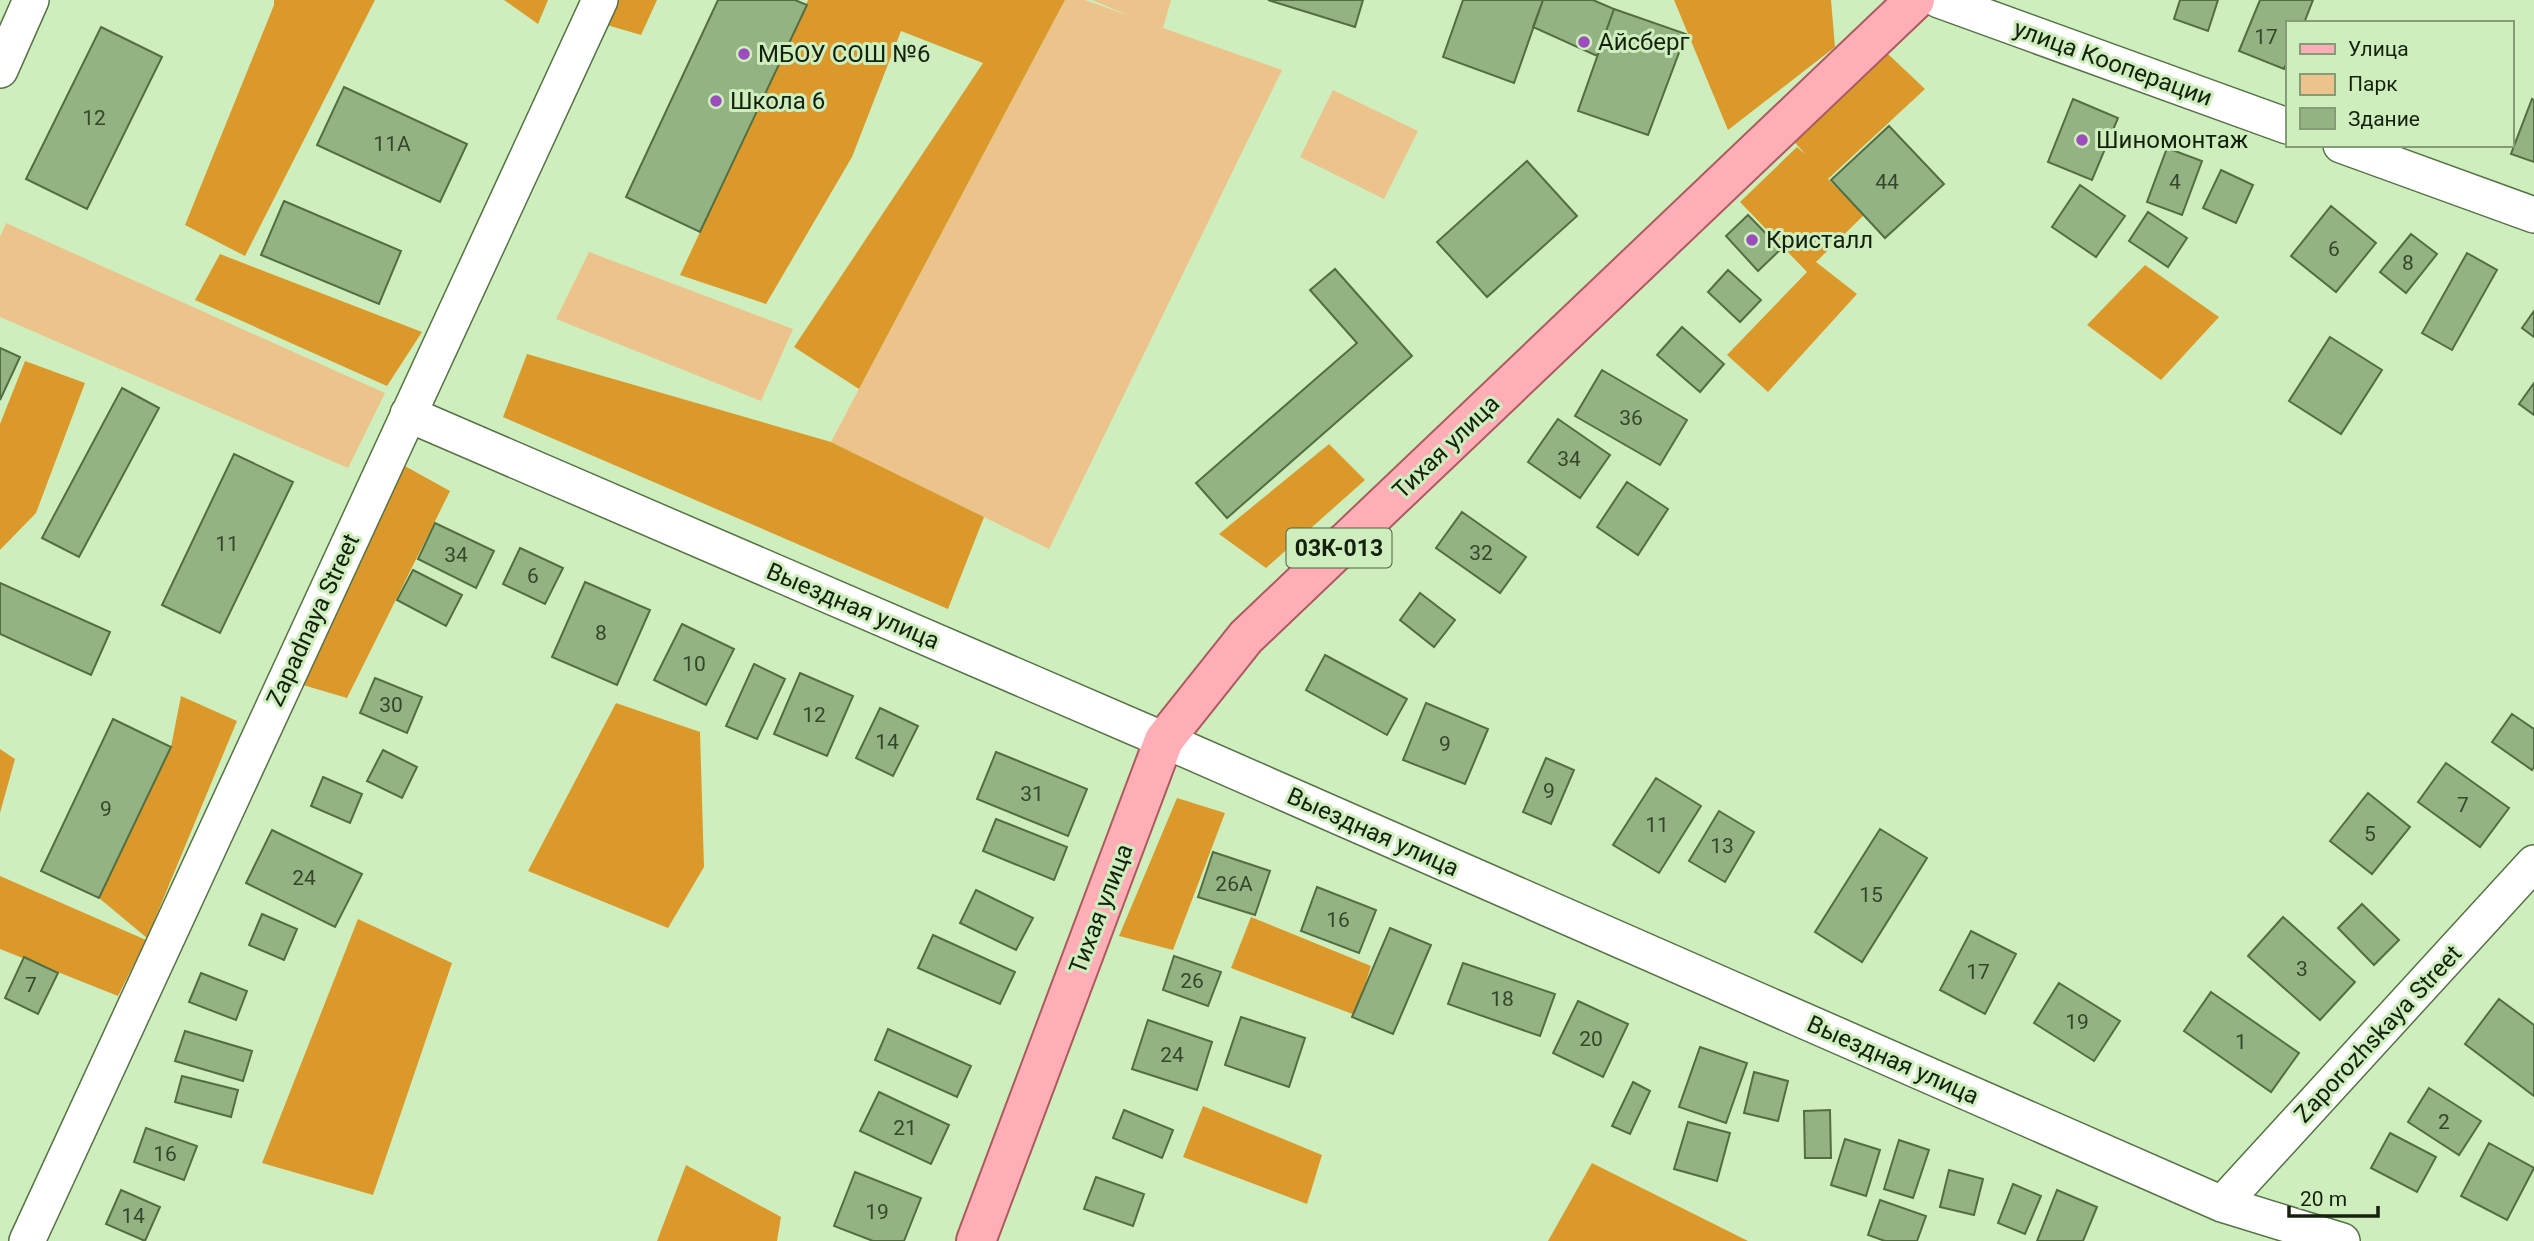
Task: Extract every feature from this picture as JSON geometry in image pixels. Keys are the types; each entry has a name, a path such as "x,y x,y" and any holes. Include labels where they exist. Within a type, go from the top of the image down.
{"main road":[{"name":"Тихая улица","path":"975,1241 1164,740 1246,637 1915,0"}],"street":[{"path":"0,70 30,0"},
{"name":"Zapadnaya Street","path":"27,1241 600,0"},
{"name":"улица Кооперации","path":"1939,0 2286,126"},
{"path":"2347,147 2534,215"},
{"name":"Выездная улица","path":"408,415 1164,740 2222,1204 2342,1241"},
{"name":"Zaporozhskaya Street","path":"2222,1204 2534,863"}],"green space":[{"path":"1065,0 1085,0 1130,16 1092,0 1171,0 1163,28 1282,70 1049,549 831,442"},
{"path":"1333,90 1418,131 1384,199 1300,157"},
{"path":"6,223 385,393 348,468 0,317 0,237"},
{"path":"589,252 793,329 761,401 556,319"}],"shaded area":[{"path":"274,0 375,0 245,256 185,225"},
{"path":"504,0 548,0 538,24"},
{"path":"611,0 657,0 641,35 600,23"},
{"path":"808,0 1065,0 859,389 794,347 983,63 901,31 852,157 766,304 680,275"},
{"path":"1674,0 1831,0 1835,47 1728,130"},
{"path":"1888,54 1925,89 1828,179 1864,215 1816,262 1857,294 1768,392 1727,355 1807,272 1740,202 1797,147 1806,155 1791,138"},
{"path":"220,254 422,332 387,386 195,300"},
{"path":"2145,265 2219,317 2161,380 2087,325"},
{"path":"527,354 831,442 984,517 948,609 503,417"},
{"path":"25,361 85,383 36,513 0,550 0,424"},
{"path":"1329,444 1365,480 1266,568 1219,534"},
{"path":"394,460 450,491 347,698 293,682"},
{"path":"181,696 237,721 147,938 99,898 171,747"},
{"path":"616,703 700,732 704,867 668,928 528,871"},
{"path":"0,749 15,759 0,813"},
{"path":"1177,798 1225,813 1173,950 1119,936"},
{"path":"0,876 146,940 118,996 0,949"},
{"path":"1251,917 1371,966 1355,1015 1231,968"},
{"path":"358,919 452,963 373,1195 262,1163"},
{"path":"1203,1106 1322,1155 1307,1204 1183,1157"},
{"path":"1592,1163 1748,1241 1548,1241"},
{"path":"686,1165 781,1217 777,1241 657,1241"}],"building":[{"name":"Школа 6","path":"718,0 795,0 807,5 700,232 626,197"},
{"path":"1268,0 1363,0 1355,27"},
{"path":"1463,0 1543,0 1514,83 1443,57"},
{"name":"Айсберг","path":"1543,0 1593,0 1614,9 1597,56 1533,27"},
{"path":"2180,0 2218,0 2208,31 2174,19"},
{"path":"2260,0 2313,0 2305,21 2286,21 2284,69 2239,51"},
{"path":"1614,9 1686,34 1648,135 1578,111"},
{"path":"101,27 162,57 87,209 26,179"},
{"path":"344,87 467,144 440,202 317,145"},
{"name":"Шиномонтаж","path":"2073,99 2118,118 2092,180 2048,162"},
{"path":"2532,99 2534,100 2534,162 2511,154"},
{"path":"1889,126 1944,184 1885,238 1831,180"},
{"path":"2167,148 2202,161 2182,215 2147,202"},
{"path":"1527,161 1577,216 1487,297 1437,242"},
{"path":"2221,170 2253,185 2236,223 2203,208"},
{"path":"2080,185 2125,216 2096,257 2052,227"},
{"path":"284,201 401,251 379,304 261,255"},
{"path":"2331,206 2376,243 2336,292 2291,256"},
{"path":"2148,212 2187,238 2168,267 2129,241"},
{"path":"1748,215 1781,249 1758,271 1726,236"},
{"path":"2411,234 2437,254 2406,293 2380,272"},
{"path":"2467,253 2497,270 2452,350 2422,333"},
{"path":"1335,269 1412,356 1227,518 1196,483 1357,343 1310,290"},
{"path":"1728,270 1761,300 1740,322 1708,292"},
{"path":"2534,311 2534,337 2522,328"},
{"path":"1682,327 1724,364 1700,392 1657,355"},
{"path":"2330,337 2382,370 2341,434 2289,401"},
{"path":"0,348 20,357 0,400"},
{"path":"1602,370 1687,420 1660,465 1575,416"},
{"path":"2534,383 2534,415 2519,404"},
{"path":"122,388 159,408 79,557 42,538"},
{"path":"1558,419 1610,455 1580,498 1528,462"},
{"path":"234,454 293,482 220,633 162,605"},
{"path":"1627,482 1668,509 1638,555 1597,527"},
{"path":"1462,512 1526,557 1500,593 1436,548"},
{"path":"435,523 494,551 476,588 418,559"},
{"path":"520,548 563,568 545,604 503,584"},
{"path":"413,570 462,595 446,626 397,600"},
{"path":"585,582 650,610 617,685 552,657"},
{"path":"0,583 110,632 91,675 0,634"},
{"path":"1420,593 1455,620 1434,647 1400,620"},
{"path":"682,624 734,649 706,705 654,680"},
{"path":"1325,655 1407,699 1387,735 1306,690"},
{"path":"754,664 785,679 757,739 726,726"},
{"path":"800,673 853,696 827,756 774,734"},
{"path":"375,678 422,697 407,733 360,713"},
{"path":"1426,703 1488,729 1465,784 1403,760"},
{"path":"880,708 918,726 893,776 856,758"},
{"path":"2512,714 2534,729 2532,770 2492,742"},
{"path":"113,719 171,747 99,898 41,871"},
{"path":"383,750 417,767 402,798 367,781"},
{"path":"996,752 1087,789 1068,836 977,799"},
{"path":"1546,758 1574,770 1551,824 1523,812"},
{"path":"2446,763 2509,808 2480,847 2418,802"},
{"path":"323,777 362,794 350,823 311,806"},
{"path":"1656,778 1701,806 1659,873 1613,845"},
{"path":"2368,793 2410,827 2372,874 2330,841"},
{"path":"1719,811 1754,832 1725,882 1689,861"},
{"path":"996,819 1067,847 1054,880 983,851"},
{"path":"1880,829 1927,858 1862,962 1815,932"},
{"path":"272,830 362,874 335,927 246,883"},
{"path":"1213,852 1270,871 1255,915 1198,897"},
{"path":"1317,887 1376,910 1359,953 1301,931"},
{"path":"976,890 1033,918 1016,950 960,923"},
{"path":"2362,904 2399,940 2374,965 2338,928"},
{"path":"262,914 297,929 284,960 249,945"},
{"path":"2283,917 2355,982 2320,1020 2248,956"},
{"path":"1390,928 1431,945 1393,1034 1352,1017"},
{"path":"1971,931 2016,954 1985,1014 1940,990"},
{"path":"933,935 1015,972 1000,1004 918,968"},
{"path":"1174,956 1221,972 1208,1006 1163,990"},
{"path":"24,957 58,973 38,1014 5,998"},
{"path":"1463,963 1555,994 1540,1036 1448,1004"},
{"path":"201,973 247,991 236,1020 189,1002"},
{"path":"2059,983 2120,1021 2094,1061 2034,1023"},
{"path":"2211,992 2299,1053 2271,1092 2184,1031"},
{"path":"2499,999 2534,1025 2534,1096 2465,1044"},
{"path":"1578,1001 1628,1024 1603,1077 1553,1053"},
{"path":"1241,1017 1305,1038 1289,1087 1225,1065"},
{"path":"1148,1020 1212,1042 1197,1090 1132,1069"},
{"path":"888,1029 971,1066 957,1097 875,1060"},
{"path":"185,1031 252,1051 243,1081 175,1061"},
{"path":"1700,1047 1747,1063 1726,1123 1679,1107"},
{"path":"1754,1072 1788,1081 1778,1121 1744,1113"},
{"path":"182,1076 238,1090 231,1117 175,1102"},
{"path":"1633,1082 1650,1091 1630,1134 1612,1126"},
{"path":"2429,1088 2481,1121 2459,1155 2408,1122"},
{"path":"879,1092 949,1125 931,1164 860,1131"},
{"path":"1124,1110 1173,1130 1162,1158 1113,1138"},
{"path":"1830,1110 1831,1158 1805,1158 1804,1111"},
{"path":"1688,1122 1730,1133 1717,1181 1674,1169"},
{"path":"146,1128 197,1146 184,1180 134,1162"},
{"path":"2390,1133 2436,1157 2417,1192 2371,1168"},
{"path":"1845,1139 1880,1150 1866,1196 1831,1185"},
{"path":"1899,1140 1929,1150 1913,1198 1884,1189"},
{"path":"2489,1143 2534,1168 2507,1220 2461,1196"},
{"path":"1949,1170 1983,1179 1974,1215 1940,1207"},
{"path":"855,1172 921,1198 904,1241 873,1241 834,1226"},
{"path":"1096,1177 1144,1194 1133,1226 1084,1209"},
{"path":"2013,1184 2041,1196 2025,1234 1998,1223"},
{"path":"121,1190 160,1207 145,1241 106,1224"},
{"path":"2057,1190 2097,1207 2083,1241 2037,1241"},
{"path":"1880,1200 1926,1216 1917,1241 1885,1241 1868,1235"}],"place":[{"name":"Айсберг","path":"1584,42"},
{"name":"МБОУ СОШ №6","path":"744,54"},
{"name":"Школа 6","path":"716,101"},
{"name":"Шиномонтаж","path":"2082,140"},
{"name":"Кристалл","path":"1752,240"}]}
